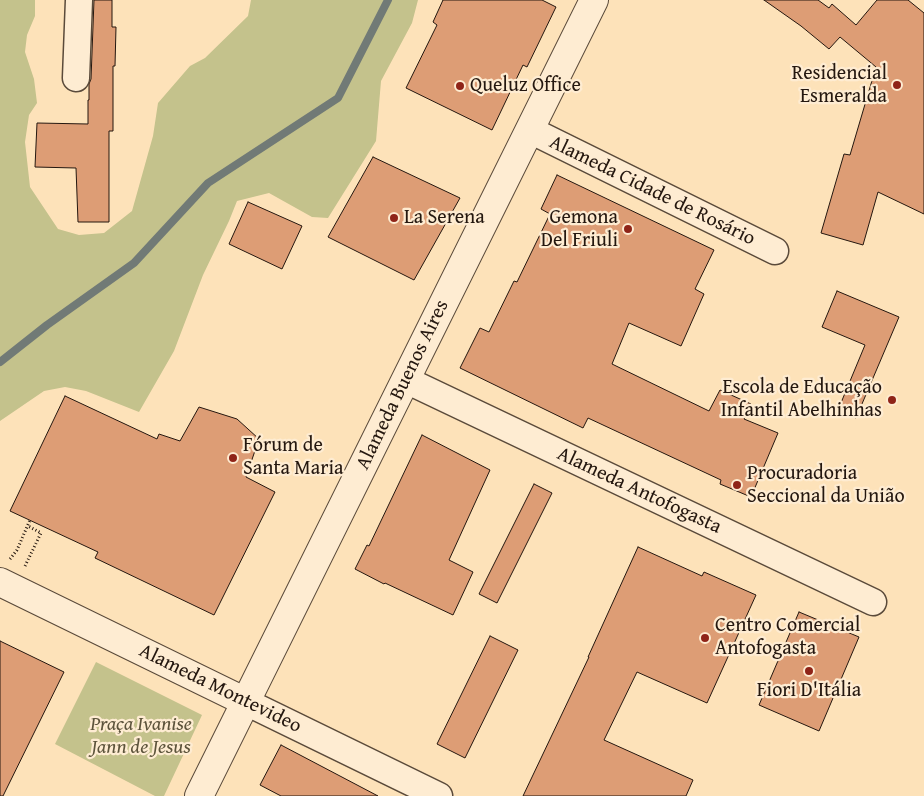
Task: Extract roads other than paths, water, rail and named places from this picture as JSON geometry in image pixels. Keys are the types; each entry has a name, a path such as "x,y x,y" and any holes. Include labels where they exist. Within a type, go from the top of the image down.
{"street":[{"path":"76,78 79,0"},
{"name":"Alameda Buenos Aires","path":"200,796 594,0"},
{"name":"Alameda Cidade de Rosário","path":"530,130 775,251"},
{"name":"Alameda Antofogasta","path":"406,380 872,602"},
{"name":"Alameda Montevideo","path":"11,578 246,702 439,796"}],"waterway":[{"path":"0,362 47,325 134,263 208,183 338,98 388,0"}],"place":[{"name":"Residencial Esmeralda","path":"897,85"},
{"name":"Queluz Office","path":"460,86"},
{"name":"La Serena","path":"394,218"},
{"name":"Gemona Del Friuli","path":"628,229"},
{"name":"Escola de Educação Infantil Abelhinhas","path":"892,400"},
{"name":"Fórum de Santa Maria","path":"233,458"},
{"name":"Procuradoria Seccional da União","path":"737,485"},
{"name":"Centro Comercial Antofogasta","path":"705,638"},
{"name":"Fiori D'Itália","path":"809,671"}],"park label":[{"name":"Praça Ivanise Jann de Jesus","path":"141,736"}]}
